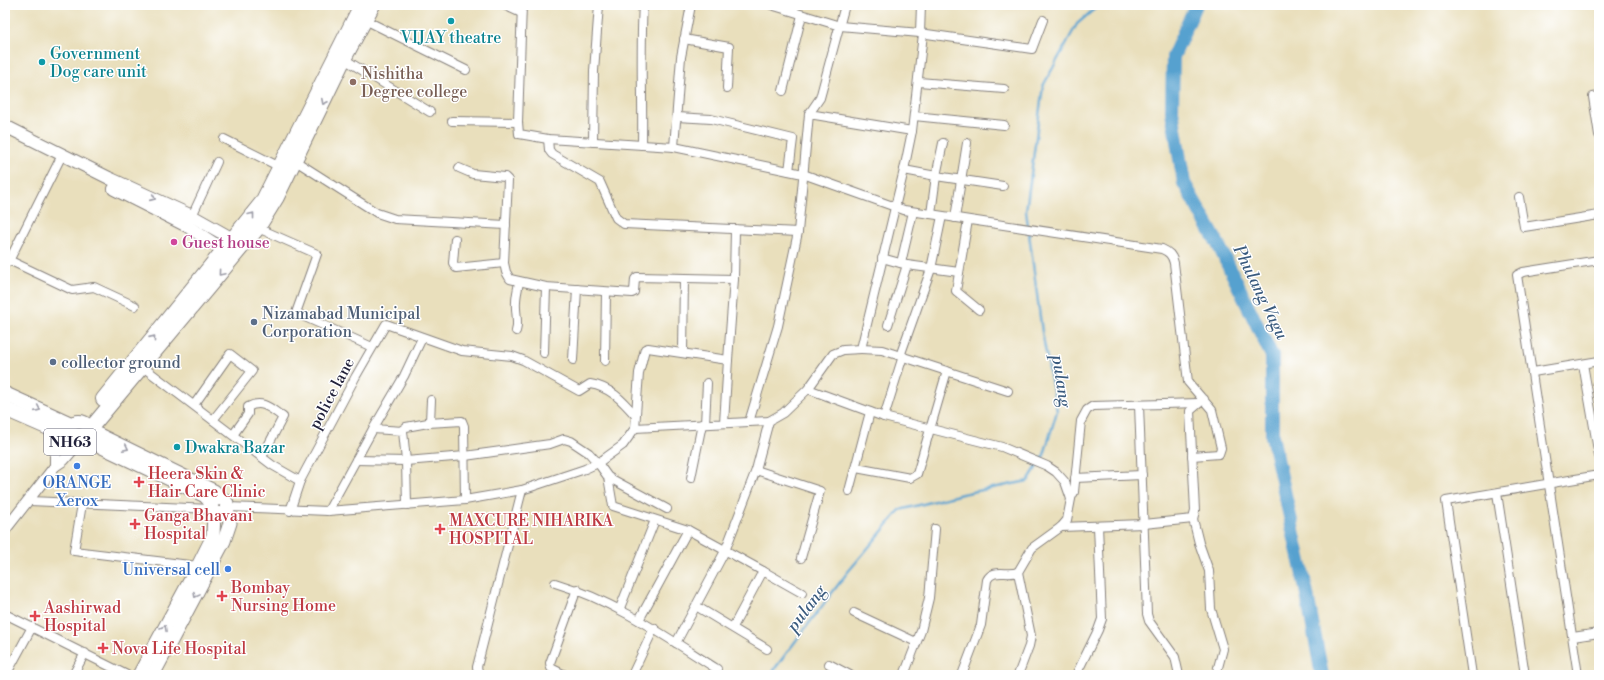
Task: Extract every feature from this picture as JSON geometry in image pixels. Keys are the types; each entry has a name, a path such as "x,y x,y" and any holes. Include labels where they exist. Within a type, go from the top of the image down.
{"highway":[{"name":"NH63","path":"80,433 144,367 238,242 262,202 361,5"},
{"name":"NH63","path":"238,242 258,228 277,197 344,59 373,5"},
{"name":"NH63","path":"80,433 229,254"},
{"name":"NH63","path":"5,394 80,433"},
{"name":"NH63","path":"5,410 80,433"}],"main road":[{"path":"5,126 60,158 187,226 229,254"},
{"path":"5,134 192,216 238,242"},
{"path":"80,433 214,491 219,507 230,523 224,541 153,675"},
{"path":"139,675 213,536 219,507"}],"street":[{"path":"504,5 522,9 518,122 520,134 548,139 674,147 803,174 894,207 913,212 1048,231 1168,251 1172,256 1174,264 1188,382 1201,401 1212,410 1221,448 1221,452 1219,454 1192,456"},
{"path":"593,142 594,71 599,5"},
{"path":"642,146 643,89 640,45 643,5"},
{"path":"674,147 681,57 691,5"},
{"path":"771,5 840,26 922,34 1032,49 1043,20"},
{"path":"749,422 778,326 798,232 809,114 820,98 845,5"},
{"path":"861,349 912,131 919,82 922,34 921,5"},
{"path":"784,91 802,15"},
{"path":"365,20 466,70"},
{"path":"684,39 729,47 727,88"},
{"path":"344,59 430,112"},
{"path":"919,82 1004,89"},
{"path":"1599,96 1593,97 1599,135"},
{"path":"809,114 912,131"},
{"path":"914,116 1004,125"},
{"path":"677,117 711,118 793,139 789,171"},
{"path":"452,121 518,122"},
{"path":"224,139 280,167"},
{"path":"548,139 549,150 552,154 600,182 616,218 624,224 798,232"},
{"path":"930,214 943,143"},
{"path":"955,218 967,143"},
{"path":"60,158 7,262 72,290 90,287 98,288 135,306"},
{"path":"294,160 378,213 395,219 506,225"},
{"path":"192,216 217,162"},
{"path":"459,168 473,174 507,178 504,263 506,272 510,279 546,287 633,293 635,279 637,277 734,279"},
{"path":"904,170 1003,186"},
{"path":"1520,197 1524,227 1599,215"},
{"path":"888,325 904,264 913,212"},
{"path":"884,417 901,356 931,269 942,216"},
{"path":"968,220 956,291 979,310"},
{"path":"258,228 317,254 296,313 372,347"},
{"path":"724,423 734,279 735,229"},
{"path":"455,239 453,263 456,268 504,263"},
{"path":"882,258 931,269 959,272"},
{"path":"1578,675 1517,275 1523,272 1599,260"},
{"path":"683,353 684,278"},
{"path":"516,331 518,326 516,319 516,300 519,282"},
{"path":"544,353 546,287"},
{"path":"573,360 577,289"},
{"path":"605,361 606,292"},
{"name":"police lane","path":"290,511 300,481 372,347 386,324 462,351 512,356 523,360 579,391 590,384 606,388 626,404 635,415"},
{"path":"328,511 404,376 422,338"},
{"path":"30,501 82,504 219,507 290,511 328,511 465,500 522,490 585,469 598,463 623,445 635,428 639,372 645,350 648,348 728,360"},
{"path":"635,428 769,421 784,413 808,389 832,354 843,350 882,350 1008,391"},
{"path":"194,405 230,354 252,371 213,420"},
{"path":"1533,372 1599,361"},
{"path":"1583,364 1599,456"},
{"path":"144,367 262,457 300,481"},
{"path":"856,468 910,478 917,474 947,371"},
{"path":"690,478 704,424 707,383"},
{"path":"808,389 884,417 1002,447 1035,460 1056,472 1065,482 1071,499"},
{"path":"428,423 431,418 431,400"},
{"path":"962,675 981,625 989,576 995,573 1013,574 1018,572 1032,548 1061,527 1067,520 1075,478 1081,421 1086,410 1093,406 1201,401"},
{"path":"1201,401 1190,411 1195,511 1193,519 1209,571 1211,609 1223,649 1216,675"},
{"path":"233,435 248,414 248,407 255,403 263,403 283,417 262,457"},
{"path":"1139,405 1147,614 1149,620 1175,658 1179,675"},
{"path":"849,491 870,412"},
{"path":"373,429 402,430 406,427 428,423 462,421 464,426 465,500"},
{"path":"676,643 725,551 756,470 769,421"},
{"path":"402,430 406,461 407,505"},
{"path":"5,530 30,501 55,466 64,460 80,433"},
{"path":"356,460 406,461 464,456 550,444 564,439 571,441 583,449 598,463 608,477 613,506 688,530 802,593"},
{"path":"756,470 820,491 801,558"},
{"path":"1075,478 1142,475"},
{"path":"1472,675 1446,501 1497,493 1548,482 1599,475"},
{"path":"608,477 667,509"},
{"path":"478,675 477,668 522,490"},
{"path":"1497,493 1525,675"},
{"path":"82,504 74,551 198,566"},
{"path":"1061,527 1144,524 1193,519"},
{"path":"620,608 655,520"},
{"path":"1076,675 1102,619 1098,526"},
{"path":"904,675 916,642 929,598 935,529"},
{"path":"639,620 688,530"},
{"path":"733,627 763,571"},
{"path":"1018,572 1031,636 1029,646 1018,675"},
{"path":"555,583 577,589 620,608 717,669"},
{"path":"565,675 551,668 550,663 577,589"},
{"path":"696,606 733,627 767,649"},
{"path":"854,613 916,642"},
{"path":"5,614 127,675"},
{"path":"6,675 32,627"},
{"path":"632,675 654,628"},
{"path":"1573,637 1599,634"},
{"path":"73,675 85,653"},
{"path":"828,664 850,675"}],"waterway":[{"name":"pulang","path":"770,675 847,573 900,510 962,494 1028,481 1044,455 1057,411 1042,332 1026,211 1043,86 1077,24 1099,5"},
{"name":"Phulang Vagu","path":"1196,5 1173,57 1172,111 1184,183 1218,244 1272,356 1272,436 1305,584 1322,675"}],"place":[{"name":"VIJAY theatre","path":"451,21"},
{"name":"Government Dog care unit","path":"42,62"},
{"name":"Nishitha Degree college","path":"353,82"},
{"name":"Guest house","path":"174,242"},
{"name":"Nizamabad Municipal Corporation","path":"254,322"},
{"name":"collector ground","path":"53,362"},
{"name":"Dwakra Bazar","path":"177,447"},
{"name":"ORANGE Xerox","path":"77,466"},
{"name":"Heera Skin & Hair Care Clinic","path":"139,482"},
{"name":"Ganga Bhavani Hospital","path":"135,524"},
{"name":"MAXCURE NIHARIKA HOSPITAL","path":"440,529"},
{"name":"Universal cell","path":"228,569"},
{"name":"Bombay Nursing Home","path":"222,596"},
{"name":"Aashirwad Hospital","path":"35,616"},
{"name":"Nova Life Hospital","path":"103,648"}]}
